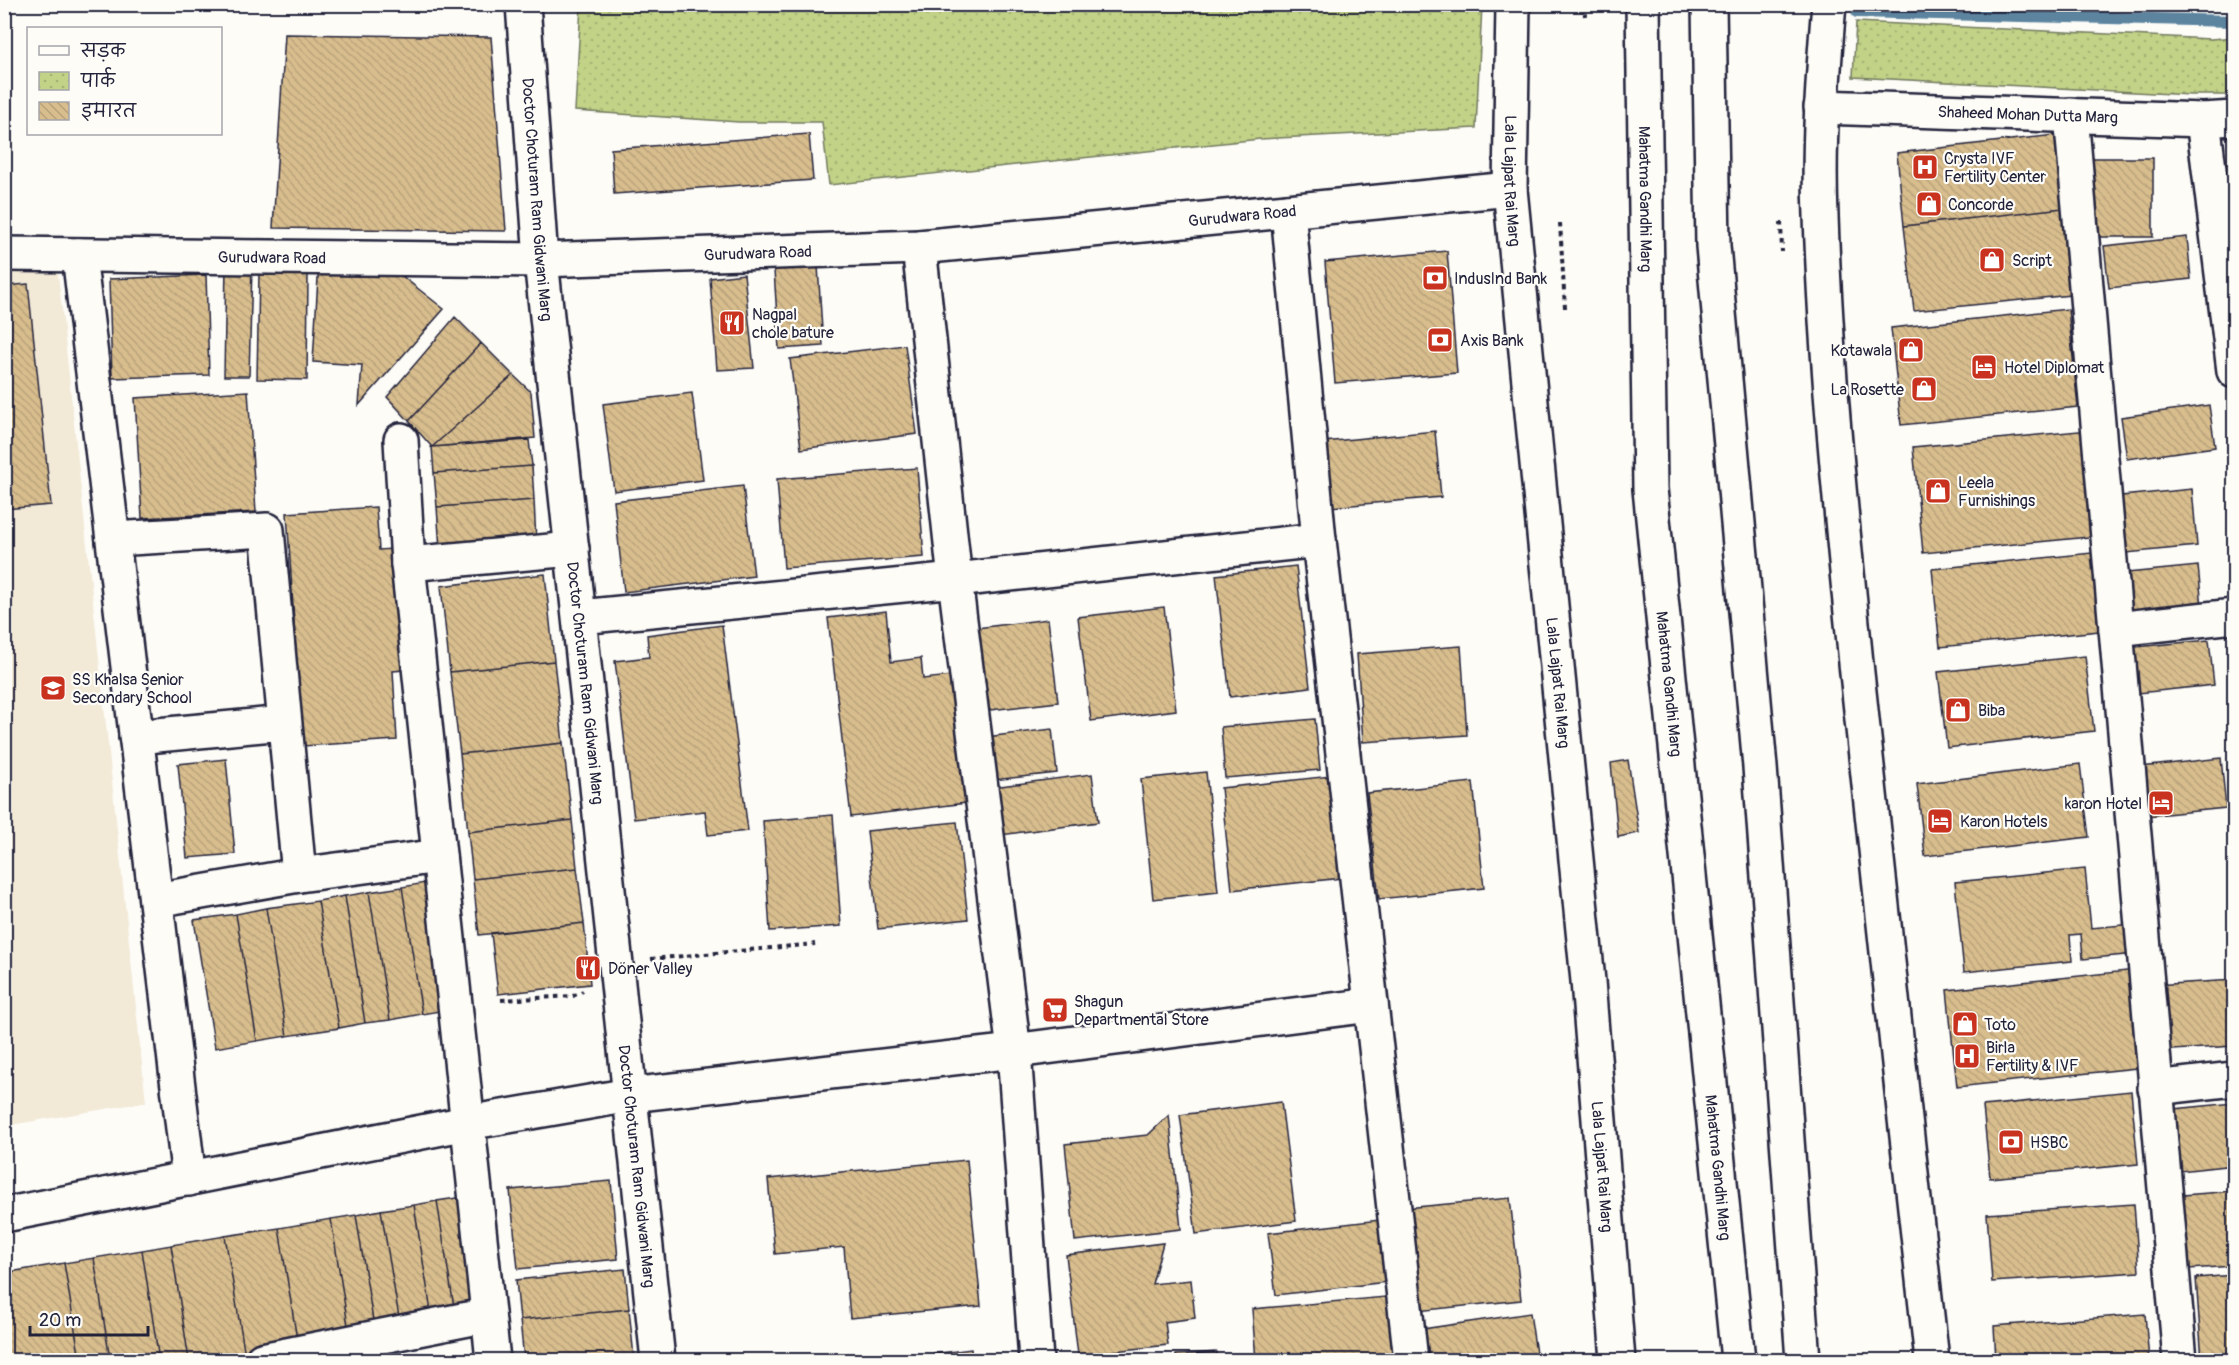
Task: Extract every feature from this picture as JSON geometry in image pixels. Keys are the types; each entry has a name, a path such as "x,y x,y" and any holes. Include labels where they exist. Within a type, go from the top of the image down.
{"street":[{"name":"Doctor Choturam Ram Gidwani Marg","path":"523,4 541,260 658,1360"},
{"name":"Lala Lajpat Rai Marg","path":"1513,4 1510,189 1588,981 1618,1360"},
{"name":"Mahatma Gandhi Marg","path":"1643,4 1650,489 1738,1360"},
{"path":"1709,4 1713,246 1760,767 1803,1360"},
{"path":"1829,4 1821,107 1820,214 1831,382 1848,587 1892,1012 1932,1360"},
{"name":"Shaheed Mohan Dutta Marg","path":"1821,107 2219,119"},
{"path":"2071,115 2180,1360"},
{"path":"2219,119 2235,371"},
{"name":"Gurudwara Road","path":"4,254 541,260 919,247 1510,189"},
{"path":"1288,211 1319,540 1412,1360"},
{"path":"919,247 955,580 1014,1051 1036,1360"},
{"path":"79,255 189,1179"},
{"path":"401,440 408,564 493,1360"},
{"path":"113,539 267,530 299,875"},
{"path":"580,617 955,580 1319,540"},
{"path":"408,564 572,549"},
{"path":"2116,629 2235,616"},
{"path":"136,737 284,723"},
{"path":"156,900 299,875 439,856"},
{"path":"4,1215 467,1123 630,1095 1014,1051 1371,1005"},
{"path":"2155,1088 2235,1078"},
{"path":"262,1360 488,1316"}],"path":[{"path":"1584,4 1584,15"},
{"path":"1560,224 1565,308"},
{"path":"501,1000 573,996 617,974 815,944"}],"shaded area":[{"name":"SS Khalsa Senior Secondary School","path":"5,272 58,273 146,1102 5,1126"}],"green space":[{"path":"581,5 1482,5 1476,128 1260,139 829,185 822,122 739,122 575,111"},
{"path":"1856,22 2211,39 2234,37 2234,95 2191,95 1853,77"}],"building":[{"path":"285,34 491,37 506,231 273,228"},
{"path":"809,134 813,180 614,194 611,149"},
{"path":"2055,135 2063,208 1904,226 1897,153"},
{"path":"2086,158 2153,158 2153,237 2086,237"},
{"name":"Script","path":"2071,207 2080,294 1914,311 1904,226"},
{"path":"2187,237 2191,279 2109,288 2104,246"},
{"path":"1447,251 1457,373 1335,383 1325,262"},
{"path":"319,261 389,266 444,309 359,405 362,365 313,362"},
{"path":"226,265 252,266 249,376 224,376"},
{"path":"818,266 823,346 779,349 774,270"},
{"path":"259,273 308,274 307,380 257,379"},
{"name":"Nagpal chole bature","path":"744,274 754,368 717,370 710,278"},
{"path":"206,275 209,375 112,378 109,279"},
{"path":"28,284 51,505 4,509 4,286"},
{"name":"Hotel Diplomat","path":"2068,309 2078,407 1901,425 1891,328"},
{"path":"455,317 481,343 409,421 387,397"},
{"path":"481,343 513,375 432,447 409,421"},
{"path":"905,345 917,434 801,449 790,359"},
{"path":"513,375 531,392 535,438 432,447"},
{"path":"248,391 256,512 142,518 135,398"},
{"path":"692,393 703,480 614,491 603,404"},
{"path":"2209,405 2215,447 2127,459 2121,417"},
{"path":"2089,430 2099,536 1923,553 1913,447"},
{"path":"1435,431 1441,497 1330,507 1324,442"},
{"path":"529,440 532,466 434,473 432,447"},
{"path":"532,466 534,500 437,507 434,473"},
{"path":"917,468 924,557 784,568 777,479"},
{"path":"743,486 754,576 624,592 614,501"},
{"path":"2192,489 2197,546 2116,554 2111,497"},
{"path":"534,500 536,542 440,549 437,507"},
{"path":"376,507 379,550 392,549 395,604 410,603 415,669 393,671 397,740 302,746 287,513"},
{"path":"2102,552 2109,630 1940,647 1932,569"},
{"path":"1296,566 1310,687 1230,697 1216,575"},
{"path":"2198,566 2203,617 2121,624 2117,574"},
{"path":"545,574 554,661 450,672 441,586"},
{"path":"1164,607 1176,710 1091,721 1078,617"},
{"path":"886,611 891,662 921,658 923,679 951,676 966,803 851,817 828,618"},
{"path":"1048,619 1058,702 990,710 970,693 977,628"},
{"path":"722,625 748,831 708,835 705,811 634,819 615,661 649,657 647,635"},
{"path":"2209,640 2214,685 2129,694 2125,648"},
{"path":"1461,646 1467,735 1363,742 1357,654"},
{"path":"2085,656 2094,731 1947,748 1938,672"},
{"path":"554,661 563,743 460,754 450,672"},
{"path":"1315,719 1320,770 1225,778 1221,727"},
{"path":"1052,729 1057,773 984,781 978,738"},
{"path":"563,743 572,820 468,832 460,754"},
{"path":"2221,758 2226,808 2137,817 2132,768"},
{"path":"226,759 235,854 187,858 178,764"},
{"path":"1628,760 1639,833 1618,837 1611,763"},
{"path":"2080,764 2089,837 1925,856 1917,784"},
{"path":"1206,772 1218,892 1153,899 1141,779"},
{"path":"1092,774 1098,822 993,836 986,788"},
{"path":"1331,776 1342,878 1232,890 1221,788"},
{"path":"1473,782 1484,888 1379,899 1367,793"},
{"path":"833,815 841,926 770,931 763,821"},
{"path":"572,820 577,868 473,879 468,832"},
{"path":"957,822 968,919 878,929 867,831"},
{"path":"577,868 584,923 479,935 473,879"},
{"path":"2085,869 2091,928 2133,924 2136,954 2083,959 2081,934 2070,935 2072,961 1964,972 1955,882"},
{"path":"425,883 446,1010 422,1014 402,887"},
{"path":"402,887 422,1014 390,1020 369,892"},
{"path":"369,892 390,1020 365,1023 345,896"},
{"path":"345,896 365,1023 339,1028 318,901"},
{"path":"318,901 339,1028 287,1036 266,908"},
{"path":"266,908 287,1036 257,1041 236,914"},
{"path":"236,914 257,1041 215,1048 194,920"},
{"path":"584,923 590,984 498,994 491,933"},
{"path":"2136,970 2146,1067 1957,1087 1947,990"},
{"path":"2234,980 2234,1046 2158,1051 2154,985"},
{"path":"2131,1091 2138,1164 1990,1178 1983,1106"},
{"path":"1281,1102 1296,1221 1196,1234 1180,1115"},
{"path":"2234,1103 2234,1165 2180,1171 2174,1109"},
{"path":"1169,1115 1181,1229 1075,1241 1065,1144 1148,1135"},
{"path":"967,1160 981,1306 850,1318 844,1247 775,1254 768,1179"},
{"path":"611,1181 618,1259 518,1269 510,1190"},
{"path":"2234,1191 2234,1266 2188,1269 2183,1195"},
{"path":"463,1197 483,1316 456,1320 437,1201"},
{"path":"1510,1198 1521,1300 1417,1311 1406,1208"},
{"path":"437,1201 456,1320 433,1324 414,1205"},
{"path":"2134,1204 2139,1272 1992,1282 1987,1214"},
{"path":"414,1205 433,1324 401,1329 381,1210"},
{"path":"381,1210 401,1329 375,1333 356,1215"},
{"path":"356,1215 375,1333 350,1338 331,1219"},
{"path":"331,1219 350,1338 298,1346 279,1228"},
{"path":"1388,1219 1395,1281 1276,1295 1268,1233"},
{"path":"279,1228 298,1346 245,1355 225,1236"},
{"path":"225,1236 245,1355 211,1360 189,1360 171,1245"},
{"path":"1163,1243 1152,1284 1191,1280 1195,1318 1165,1322 1168,1345 1078,1355 1066,1255"},
{"path":"171,1245 189,1360 159,1360 142,1250"},
{"path":"142,1250 159,1360 110,1360 94,1258"},
{"path":"94,1258 110,1360 80,1360 64,1263"},
{"path":"64,1263 80,1360 4,1360 4,1273"},
{"path":"625,1269 629,1309 520,1320 516,1280"},
{"path":"2234,1275 2234,1360 2202,1360 2196,1278"},
{"path":"1397,1296 1403,1360 1256,1360 1252,1309"},
{"path":"629,1309 634,1357 606,1360 524,1360 520,1320"},
{"path":"1530,1313 1537,1360 1427,1360 1423,1329"},
{"path":"2145,1314 2149,1360 1996,1360 1994,1326"},
{"path":"971,1349 972,1360 886,1360"},
{"path":"1217,1352 1218,1360 1176,1360 1176,1355"}],"waterway":[{"path":"1857,12 2234,21"}],"place":[{"name":"Crysta IVF Fertility Center","path":"1925,167"},
{"name":"Concorde","path":"1929,204"},
{"name":"Script","path":"1992,260"},
{"name":"IndusInd Bank","path":"1435,278"},
{"name":"Nagpal chole bature","path":"732,323"},
{"name":"Axis Bank","path":"1440,340"},
{"name":"Kotawala","path":"1911,350"},
{"name":"Hotel Diplomat","path":"1984,367"},
{"name":"La Rosette","path":"1924,389"},
{"name":"Leela Furnishings","path":"1938,491"},
{"name":"SS Khalsa Senior Secondary School","path":"53,688"},
{"name":"Biba","path":"1958,710"},
{"name":"karon Hotel","path":"2161,803"},
{"name":"Karon Hotels","path":"1940,821"},
{"name":"Döner Valley","path":"588,968"},
{"name":"Shagun Departmental Store","path":"1055,1010"},
{"name":"Toto","path":"1965,1024"},
{"name":"Birla Fertility & IVF","path":"1967,1056"},
{"name":"HSBC","path":"2011,1142"}]}
